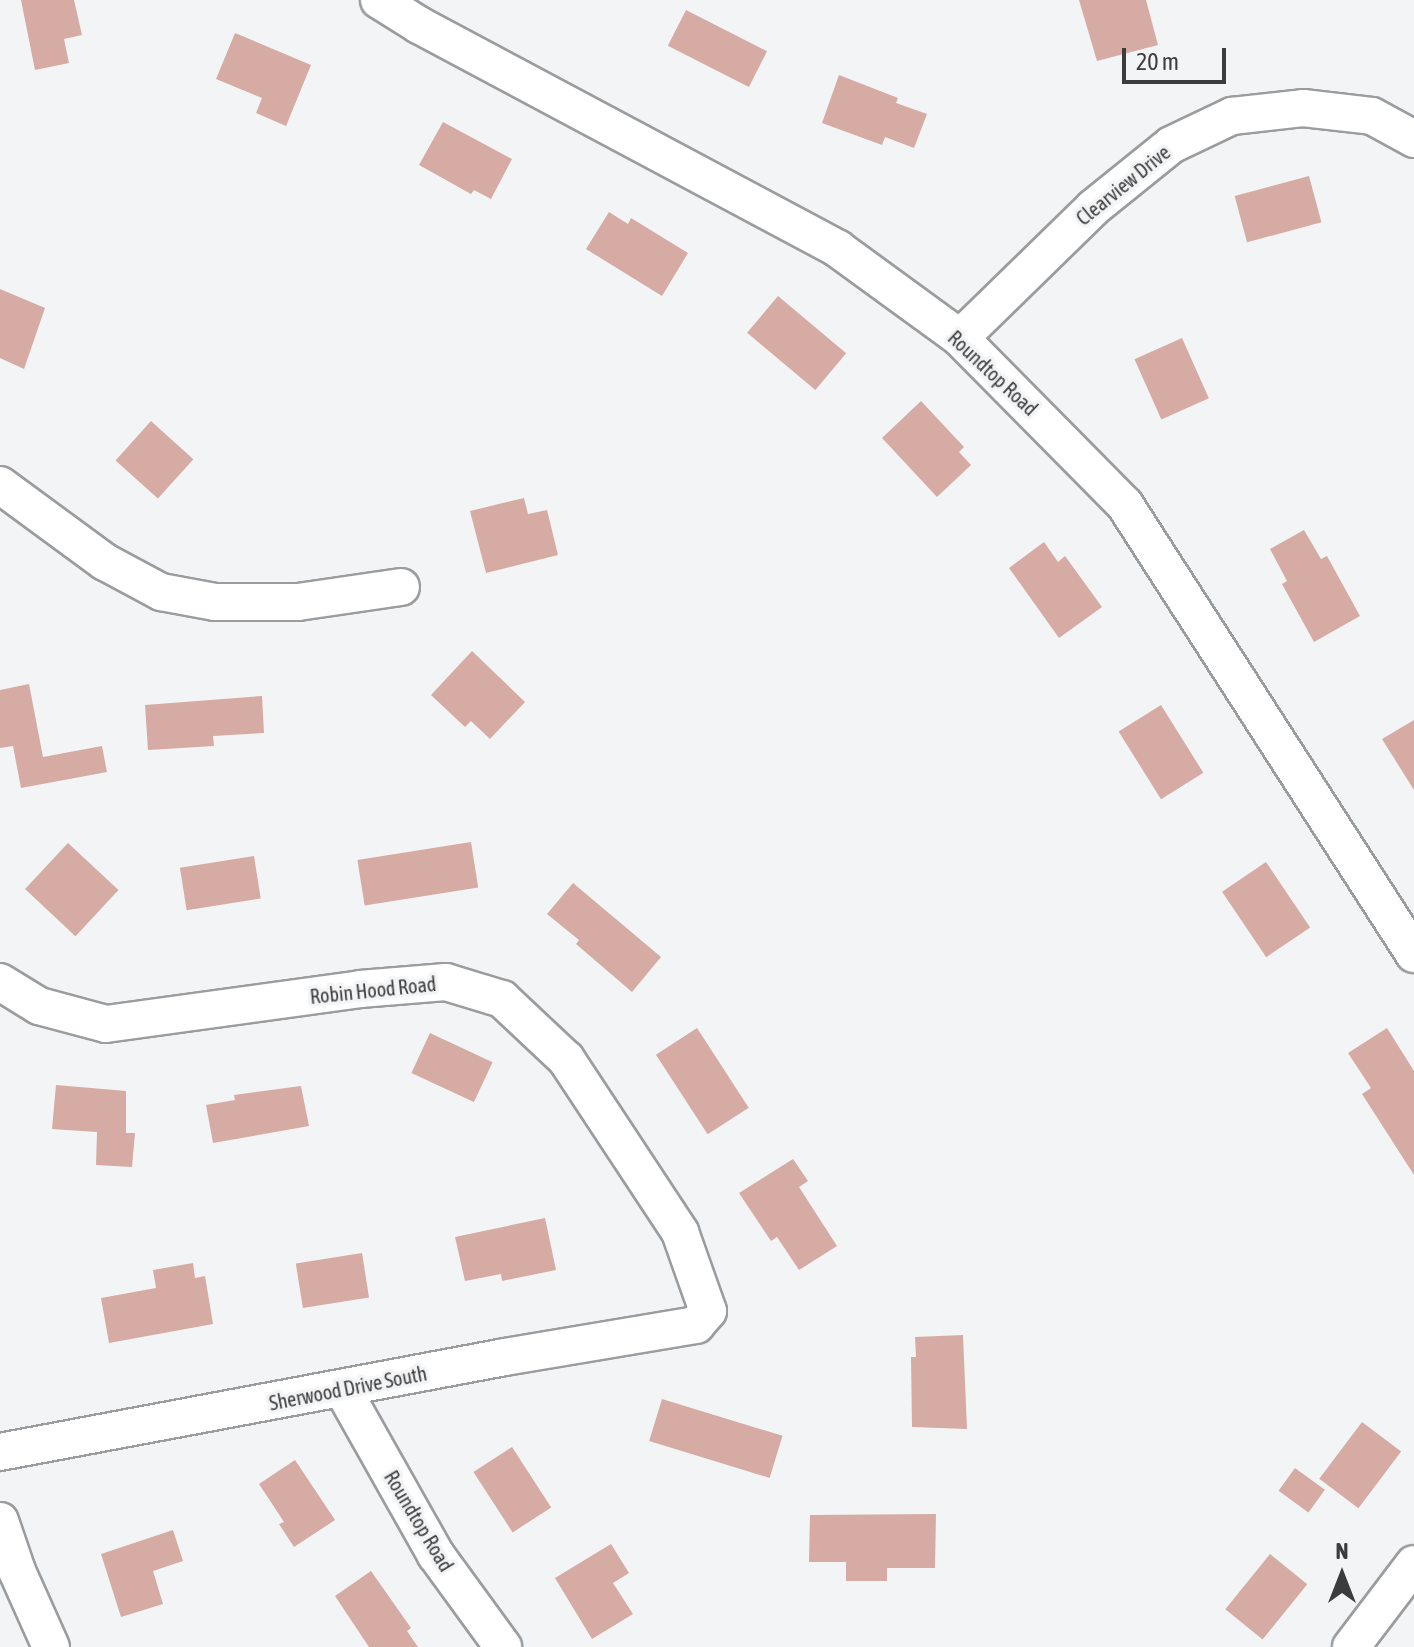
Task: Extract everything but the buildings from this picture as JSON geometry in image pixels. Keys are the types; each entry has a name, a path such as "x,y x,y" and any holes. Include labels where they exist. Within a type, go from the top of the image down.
{"street":[{"name":"Roundtop Road","path":"379,0 419,25 838,249 960,338 1125,505 1414,954"},
{"name":"Clearview Drive","path":"960,338 1093,208 1171,145 1232,116 1303,108 1372,116 1414,139"},
{"path":"0,485 105,562 161,592 215,602 298,602 401,587"},
{"name":"Robin Hood Road","path":"0,982 39,1006 106,1024 360,989 446,982 502,999 566,1059 680,1232 708,1311 696,1325"},
{"name":"Sherwood Drive South","path":"0,1452 343,1390 505,1357 696,1325"},
{"name":"Roundtop Road","path":"343,1390 436,1555 503,1647"},
{"path":"0,1521 17,1571 51,1647"},
{"path":"1351,1647 1414,1564"}]}
